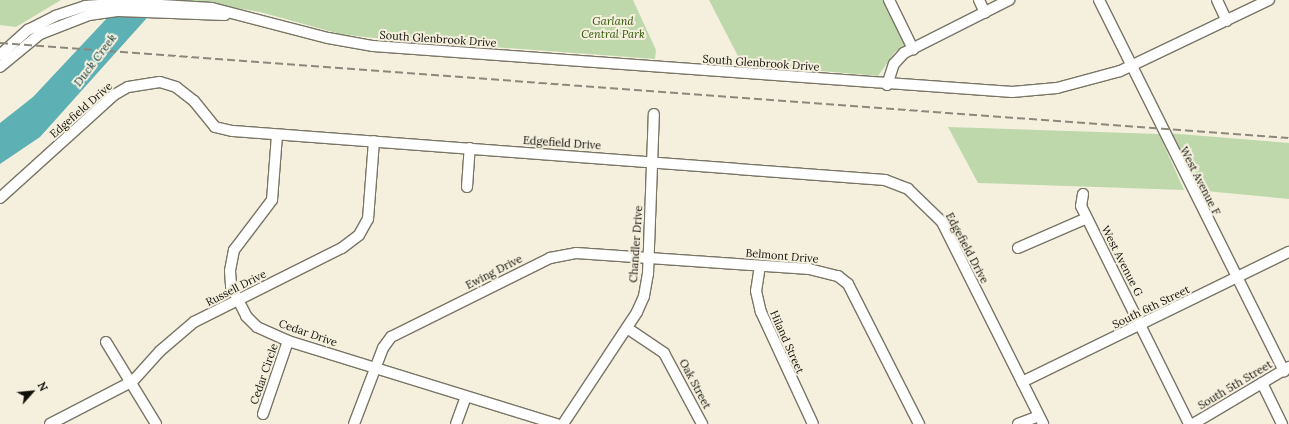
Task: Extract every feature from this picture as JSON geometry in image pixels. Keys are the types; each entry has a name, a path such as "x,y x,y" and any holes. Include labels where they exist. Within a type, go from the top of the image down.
{"street":[{"path":"888,0 913,48"},
{"path":"978,0 985,13"},
{"path":"887,85 894,64 913,48 1009,0"},
{"name":"West Avenue F","path":"1098,0 1236,279 1286,369"},
{"path":"1217,0 1227,21"},
{"name":"South Glenbrook Drive","path":"0,55 44,21 71,9 98,4 237,14 328,38 373,46 887,85 979,91 1040,91 1131,67 1269,0"},
{"name":"South Glenbrook Drive","path":"0,67 40,34 89,15 119,11 186,10"},
{"name":"Edgefield Drive","path":"0,198 114,95 141,84 160,82 176,87 194,101 215,127 277,135 470,148 885,180 908,189 942,222 1041,420"},
{"name":"Chandler Drive","path":"563,424 627,328 644,296 649,258 654,114"},
{"name":"Cedar Drive","path":"277,135 272,200 234,250 231,286 238,300 257,327 288,341 556,424"},
{"name":"Russell Drive","path":"50,424 133,381 173,338 194,322 342,248 362,232 368,219 374,141"},
{"path":"467,187 470,148"},
{"name":"West Avenue G","path":"1083,194 1081,206 1189,424"},
{"path":"1018,248 1087,218"},
{"name":"South 6th Street","path":"1022,382 1289,252"},
{"name":"Ewing Drive","path":"354,424 376,368 391,336 550,258 576,253 649,258"},
{"name":"Belmont Drive","path":"649,258 830,272 848,284 919,424"},
{"name":"Hiland Street","path":"760,266 756,291 761,312 813,424"},
{"name":"Oak Street","path":"627,328 664,353 702,424"},
{"name":"Cedar Circle","path":"263,414 288,341"},
{"path":"106,342 133,381 156,424"},
{"name":"South 5th Street","path":"1193,424 1286,369"},
{"path":"1262,384 1282,424"},
{"path":"456,424 466,396"},
{"path":"1018,424 1041,420"}],"green space":[{"path":"0,0 61,0 16,27 0,25"},
{"name":"Garland Central Park","path":"185,0 633,0 656,50 655,59 374,38 340,34 260,12"},
{"path":"709,0 895,0 914,39 895,52 878,76 742,64"},
{"path":"948,127 1159,134 1184,190 978,183"},
{"path":"1167,133 1289,143 1289,199 1195,190"}],"water":[{"name":"Duck Creek","path":"124,0 163,0 40,137 0,164 0,123 33,97"}],"railway":[{"path":"0,43 1289,138"}]}
